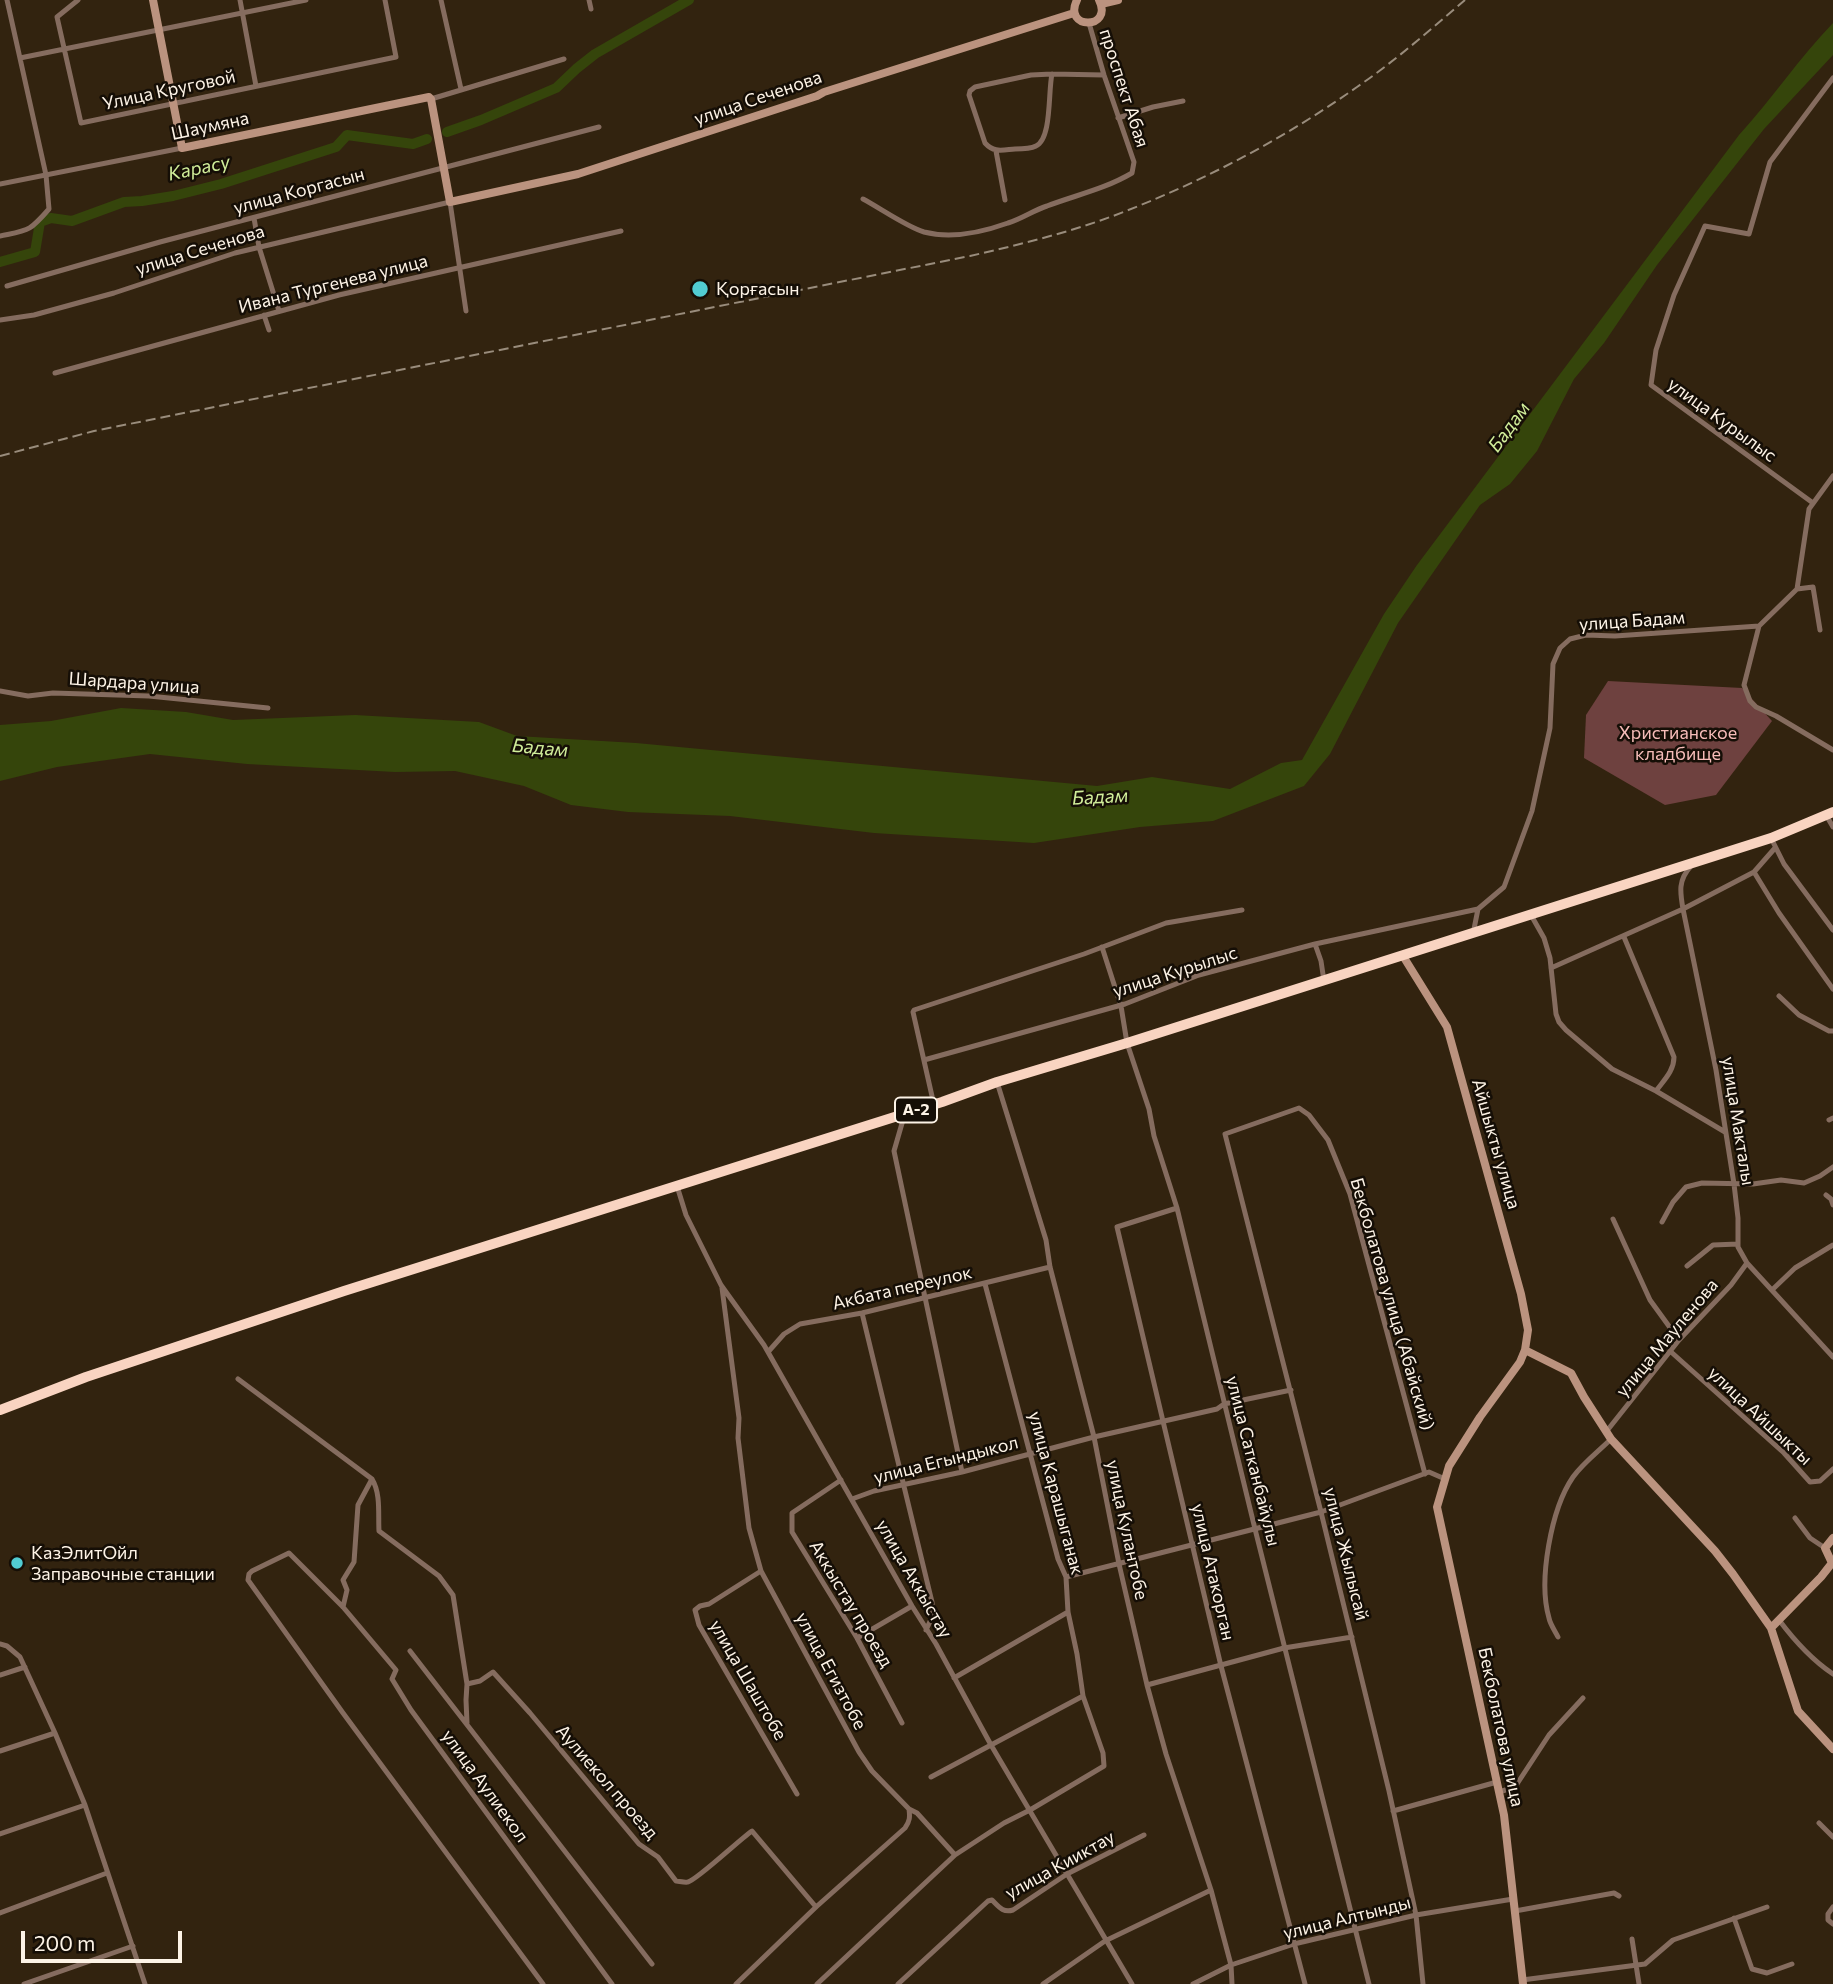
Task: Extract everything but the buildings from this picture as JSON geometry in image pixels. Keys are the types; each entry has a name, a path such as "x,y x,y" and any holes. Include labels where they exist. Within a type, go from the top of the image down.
{"highway":[{"name":"A-2","path":"0,1410 80,1379 344,1291 997,1082 1473,934 1771,838 1830,814"}],"street":[{"path":"0,5 7,0 46,175 48,208 33,227 0,236"},
{"name":"Улица Круговой","path":"78,0 57,17 81,122 396,57 385,0"},
{"path":"153,0 182,148"},
{"path":"240,0 256,86"},
{"path":"20,58 306,0"},
{"path":"441,0 461,89"},
{"path":"589,0 591,9"},
{"path":"1077,0 1074,13 1078,20 1088,23 1097,20 1100,15 1100,2 1118,0"},
{"name":"улица Сеченова","path":"0,320 34,315 114,293 235,253 578,174 1074,13"},
{"name":"проспект Абая","path":"863,198 922,231 943,235 985,230 1011,223 1132,173 1134,162 1088,23"},
{"name":"Шаумяна","path":"0,184 428,98 564,60"},
{"path":"1052,74 1047,132 1043,142 1035,147 996,151 990,148 985,143 969,95 975,87 1052,74 1104,75"},
{"name":"улица Курылыс","path":"1813,503 1651,385 1656,350 1674,295 1705,226 1749,234 1770,162 1833,78"},
{"path":"428,98 444,168 466,312"},
{"path":"1118,118 1183,101"},
{"name":"улица Коргасын","path":"7,286 160,242 599,127"},
{"path":"996,151 1005,200"},
{"path":"254,218 259,247 279,311"},
{"name":"Ивана Тургенева улица","path":"55,373 339,295 621,232"},
{"path":"264,315 269,330"},
{"path":"1833,476 1809,509 1797,589 1759,626 1744,685 1750,701 1756,707 1833,750"},
{"path":"1797,589 1814,587 1821,630"},
{"name":"улица Бадам","path":"1478,909 1504,887 1532,811 1550,728 1553,664 1560,648 1570,639 1586,635 1615,636 1759,626"},
{"name":"Шардара улица","path":"0,691 27,696 53,693 149,696 268,708"},
{"path":"1830,814 1833,827"},
{"path":"1771,838 1784,864 1833,930"},
{"path":"1550,968 1624,937 1754,872 1775,848"},
{"name":"улица Макталы","path":"1696,861 1684,873 1679,885 1716,1070 1734,1184 1738,1247 1747,1263 1833,1357"},
{"path":"1754,872 1779,913 1833,989"},
{"path":"1473,934 1478,909"},
{"name":"улица Курылыс","path":"924,1060 1121,1006 1199,975 1315,944 1478,909"},
{"path":"933,1104 914,1010 1166,923 1242,910"},
{"path":"1531,915 1544,939 1550,958 1559,1022 1612,1069 1656,1091 1725,1132"},
{"path":"1624,937 1674,1057 1673,1067 1656,1091"},
{"path":"1315,944 1324,981"},
{"name":"улица Сатканбайулы","path":"1102,947 1121,1006 1127,1043 1177,1208 1369,1984"},
{"name":"Айшыкты улица","path":"1403,956 1447,1027 1521,1294 1528,1330 1525,1350"},
{"path":"1779,996 1799,1015 1833,1031"},
{"name":"улица Кулантобе","path":"997,1082 1046,1241 1050,1267 1094,1437 1147,1685 1166,1754 1210,1890 1231,1965 1232,1984"},
{"name":"Бекболатова улица (Абайский)","path":"1226,1134 1299,1108 1309,1115 1328,1140 1350,1195 1425,1474"},
{"path":"905,1113 894,1151 961,1472"},
{"name":"улица Жылысай","path":"1226,1134 1393,1811 1416,1915 1423,1984"},
{"path":"1662,1222 1686,1186 1702,1183 1753,1184 1781,1180 1804,1183 1833,1167"},
{"name":"улица Аккыстау","path":"677,1186 686,1215 721,1285 768,1352 991,1745 1132,1984"},
{"path":"1826,1195 1833,1205"},
{"name":"улица Атакорган","path":"1177,1208 1117,1227 1221,1666 1305,1984"},
{"path":"1613,1219 1650,1300 1679,1340"},
{"path":"1688,1266 1713,1245 1738,1244"},
{"path":"1773,1289 1796,1268 1832,1248"},
{"name":"улица Мауленова","path":"1558,1637 1549,1618 1545,1583 1551,1534 1558,1506 1573,1476 1609,1435 1670,1351 1747,1263"},
{"name":"Акбата переулок","path":"768,1352 783,1334 800,1324 862,1313 1050,1267"},
{"name":"улица Карашыганак","path":"817,1984 955,1855 1004,1823 1104,1766 1103,1753 1083,1696 1068,1612 1066,1577 1058,1559 985,1284"},
{"name":"улица Егизтобе","path":"721,1285 749,1528 761,1571 859,1752 872,1771 909,1810 917,1813 955,1855"},
{"path":"862,1313 932,1602 933,1615 926,1630"},
{"path":"1066,1577 1321,1512 1429,1472 1445,1479 1449,1466 1520,1362 1525,1350 1572,1373 1609,1435 1733,1574 1771,1628 1798,1711 1833,1749"},
{"name":"улица Айшыкты","path":"1670,1351 1784,1453 1810,1482 1820,1481 1833,1469"},
{"path":"238,1379 372,1479 378,1502 379,1531 439,1576 453,1595 467,1684 467,1726"},
{"name":"улица Егындыкол","path":"852,1499 874,1491 1217,1409 1224,1404 1291,1390"},
{"path":"342,1607 346,1590 343,1580 354,1562 358,1504 372,1479"},
{"name":"Бекболатова улица","path":"1445,1479 1437,1507 1504,1815 1522,1982"},
{"name":"Аккыстау проезд","path":"841,1480 792,1513 792,1532 857,1638 902,1723"},
{"path":"1771,1628 1833,1563 1825,1548 1810,1538 1795,1518"},
{"path":"1825,1548 1833,1538"},
{"path":"342,1607 289,1553 252,1571 248,1577 343,1713 543,1984"},
{"name":"улица Шаштобе","path":"761,1571 695,1610 699,1625 797,1794"},
{"path":"857,1638 912,1606"},
{"name":"улица Аулиекол","path":"342,1607 396,1670 392,1679 411,1710 612,1984"},
{"path":"954,1678 1068,1612"},
{"path":"1779,1620 1821,1666 1833,1674"},
{"path":"1147,1685 1284,1648 1352,1637"},
{"path":"0,1644 7,1646 20,1657 55,1732 85,1805 145,1984"},
{"path":"410,1651 652,1964"},
{"path":"0,1675 25,1667"},
{"name":"Аулиекол проезд","path":"467,1684 480,1681 493,1672 639,1844 658,1857 676,1881 687,1882 696,1877 752,1831 816,1907"},
{"path":"931,1777 1083,1696"},
{"path":"1499,1793 1516,1787 1549,1735 1583,1698"},
{"path":"0,1751 55,1732"},
{"path":"1393,1811 1497,1782"},
{"path":"0,1834 85,1805"},
{"path":"736,1984 816,1907 905,1828 909,1823 909,1810"},
{"path":"1819,1823 1833,1837"},
{"name":"улица Кииктау","path":"898,1984 988,1901 992,1900 1007,1912 1013,1910 1067,1874 1144,1835"},
{"path":"0,1913 107,1873"},
{"path":"1043,1984 1105,1941 1210,1890"},
{"path":"1515,1911 1614,1894 1619,1896"},
{"name":"улица Алтынды","path":"1193,1984 1231,1965 1294,1944 1416,1915 1513,1899"},
{"path":"1522,1982 1645,1964 1673,1940 1767,1907"},
{"path":"1833,1907 1828,1914 1828,1920 1833,1924"},
{"path":"1734,1918 1752,1969 1767,1973 1792,1964"},
{"path":"1632,1939 1639,1984"},
{"path":"24,1984 133,1946"}],"green space":[{"name":"Христианское кладбище","path":"1608,681 1742,688 1772,721 1716,795 1665,805 1584,758 1586,715"}],"water":[{"name":"Бадам","path":"1833,23 1833,55 1764,129 1657,265 1604,343 1574,379 1537,451 1510,484 1480,505 1398,623 1330,754 1304,786 1213,821 1140,827 1034,843 874,833 730,816 628,812 571,805 524,786 455,771 395,772 247,764 150,754 57,767 0,781 0,725 51,721 121,708 186,712 233,720 355,715 479,722 517,736 636,743 1097,786 1152,777 1230,789 1281,763 1302,760 1384,614 1417,565 1739,135"}],"waterway":[{"name":"Карасу","path":"447,132 556,88 595,54 689,0"},
{"name":"Карасу","path":"0,262 35,252 40,222 51,218 72,221 124,202 173,196 221,184 336,147 347,135 413,144 427,139"}],"railway":[{"path":"0,456 94,431 970,256 1078,228 1209,175 1299,125 1371,77 1465,0"}],"place":[{"name":"Қорғасын","path":"700,289"},
{"name":"КазЭлитОйл Заправочные станции","path":"17,1563"}]}
